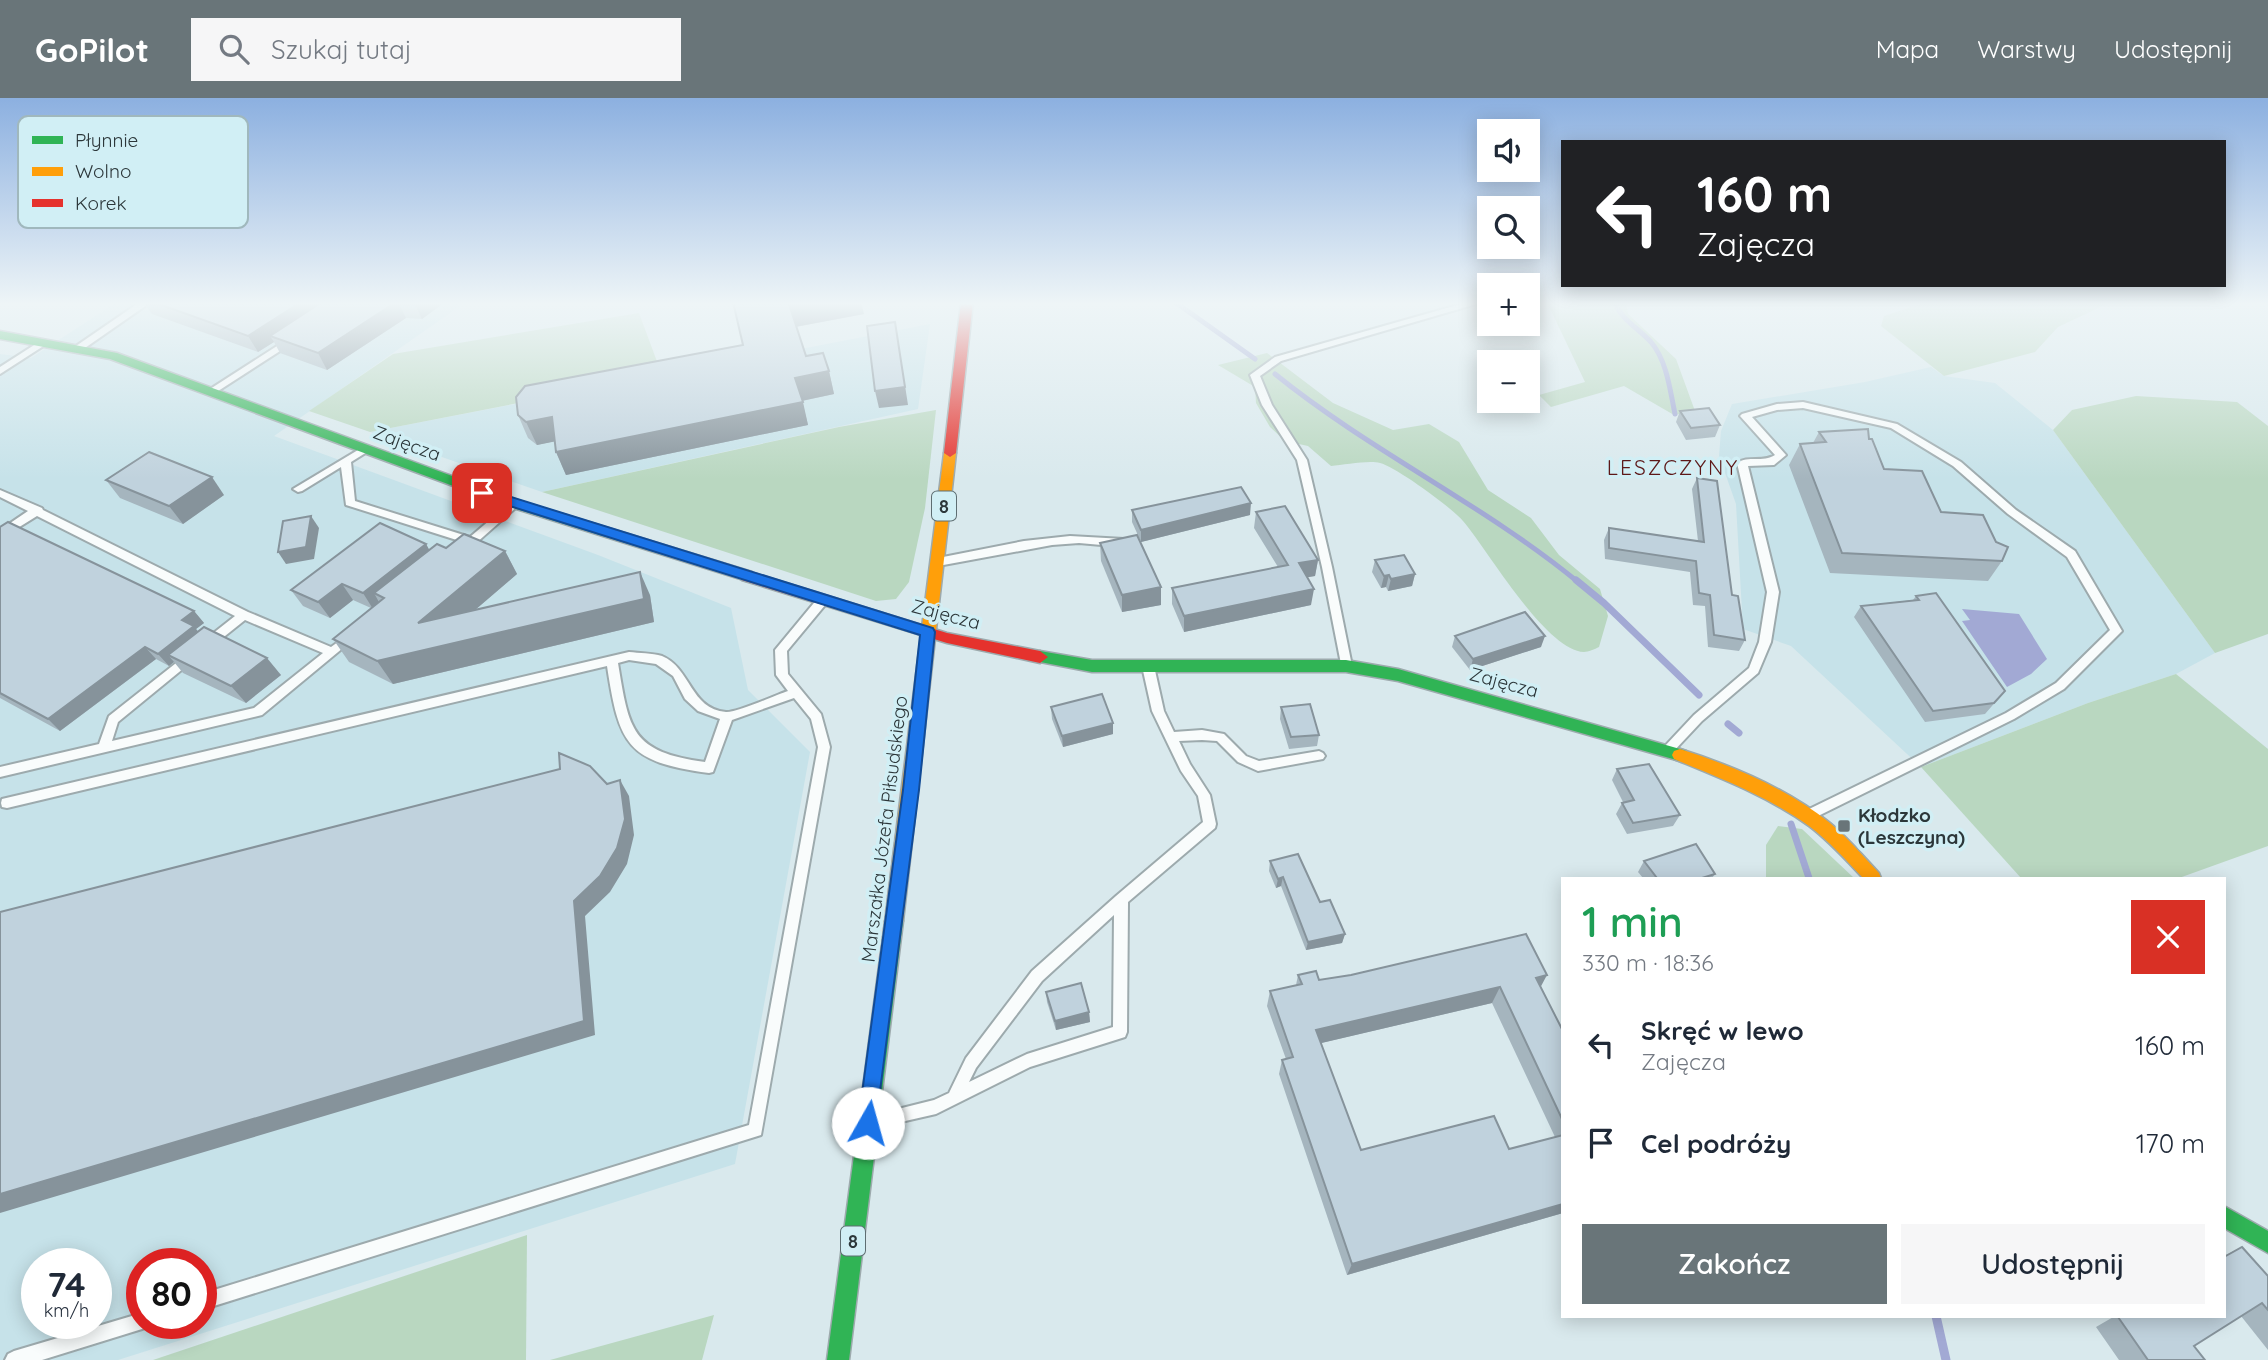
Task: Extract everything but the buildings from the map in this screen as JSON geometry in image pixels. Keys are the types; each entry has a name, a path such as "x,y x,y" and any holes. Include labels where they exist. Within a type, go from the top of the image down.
{"main road":[{"name":"Zajęcza","path":"127,361 363,450 516,504 928,632 1015,653 1092,666 1346,666 1410,679 1668,750 1734,777 1808,816 1845,847 1872,877"},
{"name":"Marszałka Józefa Piłsudskiego","path":"838,1360 911,790 960,361"},
{"path":"2226,1217 2268,1243"}],"lane":[{"path":"0,371 15,361"},
{"path":"212,391 259,361"},
{"path":"1275,361 1255,375 1267,405 1302,460 1327,566 1346,666"},
{"path":"1668,750 1698,718 1754,670 1765,642 1773,592 1742,463 1770,463 1781,455 1745,416 1777,407 1803,405 1894,426 1957,464 2012,512 2071,554 2116,631 2060,686 2010,716 1808,816"},
{"path":"298,489 363,450"},
{"path":"346,461 350,503 471,541"},
{"path":"0,493 244,615 332,652"},
{"path":"449,558 516,504"},
{"path":"0,535 38,510"},
{"path":"937,562 1050,541 1079,539 1126,543"},
{"path":"217,1297 756,1130 824,747 817,716 782,675 781,650 822,601"},
{"path":"104,748 113,719 244,615"},
{"path":"0,772 258,712 364,626"},
{"path":"7,803 629,656 659,660 677,674 689,696 702,708 727,717 795,693"},
{"path":"612,660 625,728 644,752 673,765 709,768 727,717"},
{"path":"954,1098 971,1063 1037,976 1210,824 1204,795 1185,767 1158,710 1148,666"},
{"path":"1171,737 1220,737 1242,759 1258,766 1319,756"},
{"path":"868,1123 936,1107 1027,1061 1120,1032 1121,900"},
{"path":"14,1360 126,1326"}],"shaded area":[{"path":"0,361 382,361 274,436 598,555 731,608 748,690 810,752 735,1164 217,1329 217,1248 126,1248 126,1339 184,1339 118,1360 0,1360"},
{"path":"739,361 925,361 918,409 542,492 370,432"},
{"path":"1931,367 1944,376 1995,383 2053,430 2215,653 2176,674 2088,703 1921,767 1791,646 1743,629 1736,504 1719,456 1721,431 1732,404 1865,382"}],"green space":[{"path":"383,361 657,361 662,375 370,432 309,411"},
{"path":"1235,361 1277,361 1333,403 1393,430 1429,424 1459,442 1488,490 1531,518 1559,555 1600,589 1608,616 1599,647 1584,652 1569,647 1552,635 1518,597 1463,521 1410,479 1375,462 1331,466 1308,446 1285,441 1270,427 1256,403 1255,387 1218,365"},
{"path":"1575,361 1677,361 1695,411 1674,415 1624,386 1551,407 1540,395 1585,382"},
{"path":"1925,361 2001,361 1944,376"},
{"path":"2136,396 2237,402 2268,426 2268,634 2215,653 2053,430 2072,410"},
{"path":"936,410 925,508 909,582 896,599 876,601 542,492 839,427"},
{"path":"2176,674 2268,749 2268,846 2182,877 2020,877 1921,767 2088,703"},
{"path":"1778,826 1802,829 1853,877 1766,877 1766,845"},
{"path":"527,1235 526,1360 153,1360"},
{"path":"714,1315 702,1360 550,1360"}],"water":[{"path":"1962,609 2019,614 2047,659 2031,674 2007,687 1962,621 1970,620"}],"waterway":[{"path":"1662,361 1675,414"},
{"path":"1275,374 1349,428 1504,527 1578,582"},
{"path":"1576,580 1604,603 1699,695"},
{"path":"1728,724 1739,733"},
{"path":"1791,824 1809,877"},
{"path":"1936,1318 1946,1360"}],"traffic: fast":[{"path":"126,361 515,504 747,576"},
{"path":"1040,657 1092,666 1346,666 1398,675 1680,755"},
{"path":"838,1360 894,921"},
{"path":"2226,1217 2268,1243"}],"traffic: slow":[{"path":"894,921 950,453"},
{"path":"1680,755 1760,790 1816,821 1872,877"}],"traffic: jam":[{"path":"950,453 960,361"},
{"path":"747,576 947,638 1040,657"}],"place":[{"name":"Kłodzko (Leszczyna)","path":"1844,826"}],"district":[{"name":"LESZCZYNY","path":"1673,467"}],"route":[{"path":"482,493 928,632 911,790 868,1123"}]}
